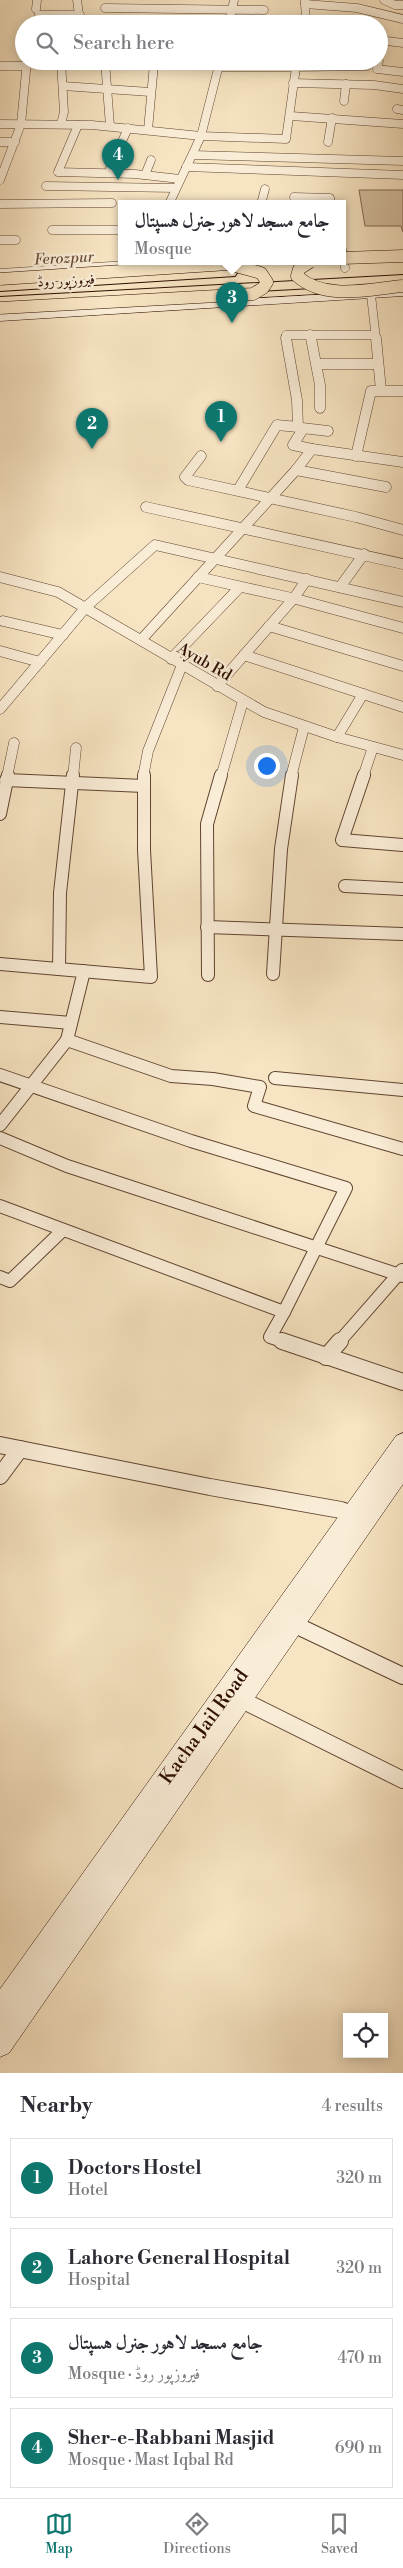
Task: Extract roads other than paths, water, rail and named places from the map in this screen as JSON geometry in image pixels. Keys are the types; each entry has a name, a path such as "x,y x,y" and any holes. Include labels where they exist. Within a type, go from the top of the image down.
{"main road":[{"path":"346,264 403,256"},
{"path":"0,279 213,265"},
{"path":"0,308 253,294 262,289 266,283 266,277 261,271 253,267 236,265"},
{"path":"314,265 298,269 297,276 302,282 318,289 332,291 403,286"},
{"name":"فیروزپور روڈ","path":"0,287 148,277 198,268 244,267 276,271 314,265"},
{"path":"341,265 403,265"},
{"name":"فیروزپور روڈ","path":"0,301 245,286 403,279"},
{"path":"0,317 403,293"},
{"path":"0,2044 242,1700 287,1621 360,1516 403,1442"},
{"path":"360,1516 403,1466"},
{"name":"Kacha Jail Road","path":"0,2010 287,1621"}],"street":[{"path":"37,0 37,12 80,15 77,0"},
{"path":"104,0 106,15"},
{"path":"231,15 234,0"},
{"path":"384,0 395,5 403,5"},
{"path":"306,15 305,2 357,8 376,15"},
{"path":"105,8 264,10"},
{"path":"388,17 403,19"},
{"path":"388,41 403,43"},
{"path":"0,66 15,65"},
{"path":"0,180 22,124 26,70"},
{"path":"61,124 64,112 62,70"},
{"path":"106,70 110,126"},
{"path":"148,130 153,70"},
{"path":"170,200 201,136 218,70"},
{"path":"0,124 110,126 201,136 284,140 291,116 296,70"},
{"path":"386,70 403,72"},
{"path":"294,83 403,88"},
{"path":"344,101 346,84"},
{"path":"63,86 150,92"},
{"path":"291,116 403,124"},
{"path":"328,142 332,118"},
{"path":"78,125 58,172 108,173 180,179"},
{"path":"108,173 128,128"},
{"path":"0,142 15,142"},
{"path":"192,155 310,160 313,158 403,160"},
{"path":"145,176 151,160"},
{"path":"186,167 403,175"},
{"path":"46,186 175,188"},
{"path":"262,200 265,189"},
{"path":"294,197 330,198 330,200"},
{"path":"0,204 112,203"},
{"path":"52,230 118,230"},
{"path":"0,240 16,240"},
{"path":"0,273 118,264"},
{"path":"148,277 150,265"},
{"path":"371,295 381,390"},
{"path":"374,335 290,334 286,337 300,427 293,445 403,462"},
{"path":"310,334 317,364 320,408"},
{"path":"317,364 378,364"},
{"path":"356,456 371,391 403,391"},
{"path":"238,490 278,425 328,431"},
{"path":"141,640 272,498 312,449"},
{"path":"200,456 185,477 186,479 403,530"},
{"path":"296,470 386,487"},
{"path":"146,507 245,527 403,564"},
{"path":"0,709 86,607 153,546 217,558 403,602"},
{"path":"340,587 364,554"},
{"name":"Ayub Rd","path":"0,577 58,592 264,712 337,737 373,747 401,751"},
{"path":"198,577 294,598 403,628"},
{"path":"217,686 294,598 307,579"},
{"path":"0,964 151,977 144,850 144,786 148,751 176,662 240,587"},
{"path":"2,621 62,635"},
{"path":"269,626 403,666"},
{"path":"0,651 40,662"},
{"path":"244,655 403,707"},
{"path":"337,737 363,694"},
{"path":"208,975 207,824 243,701"},
{"path":"273,974 285,807 294,758 304,726"},
{"path":"0,814 14,743"},
{"path":"373,747 342,840 403,845"},
{"path":"60,969 60,893 76,748"},
{"path":"6,780 144,786"},
{"path":"345,886 403,889"},
{"path":"207,928 403,934"},
{"path":"0,1125 67,1040 84,971"},
{"path":"0,1017 71,1023"},
{"path":"67,1040 171,1076 213,1079 260,1087 254,1106 403,1149"},
{"path":"0,1075 191,1141 346,1188 270,1337 403,1382"},
{"path":"275,1078 403,1090"},
{"path":"0,1138 67,1166 316,1248 401,1273 326,1357"},
{"path":"0,1206 284,1312"},
{"path":"0,1277 10,1281 62,1230"},
{"path":"0,1445 210,1487 341,1510 360,1516"},
{"path":"0,1476 20,1449"},
{"path":"287,1621 403,1676"},
{"path":"242,1700 403,1780"}],"place":[{"name":"Sher-e-Rabbani Masjid","path":"118,180"},
{"name":"جامع مسجد لاہور جنرل ہسپتال","path":"232,323"},
{"name":"Doctors Hostel","path":"221,442"},
{"name":"Lahore General Hospital","path":"92,449"}],"water label":[{"name":"Ferozpur","path":"64,258"}]}
